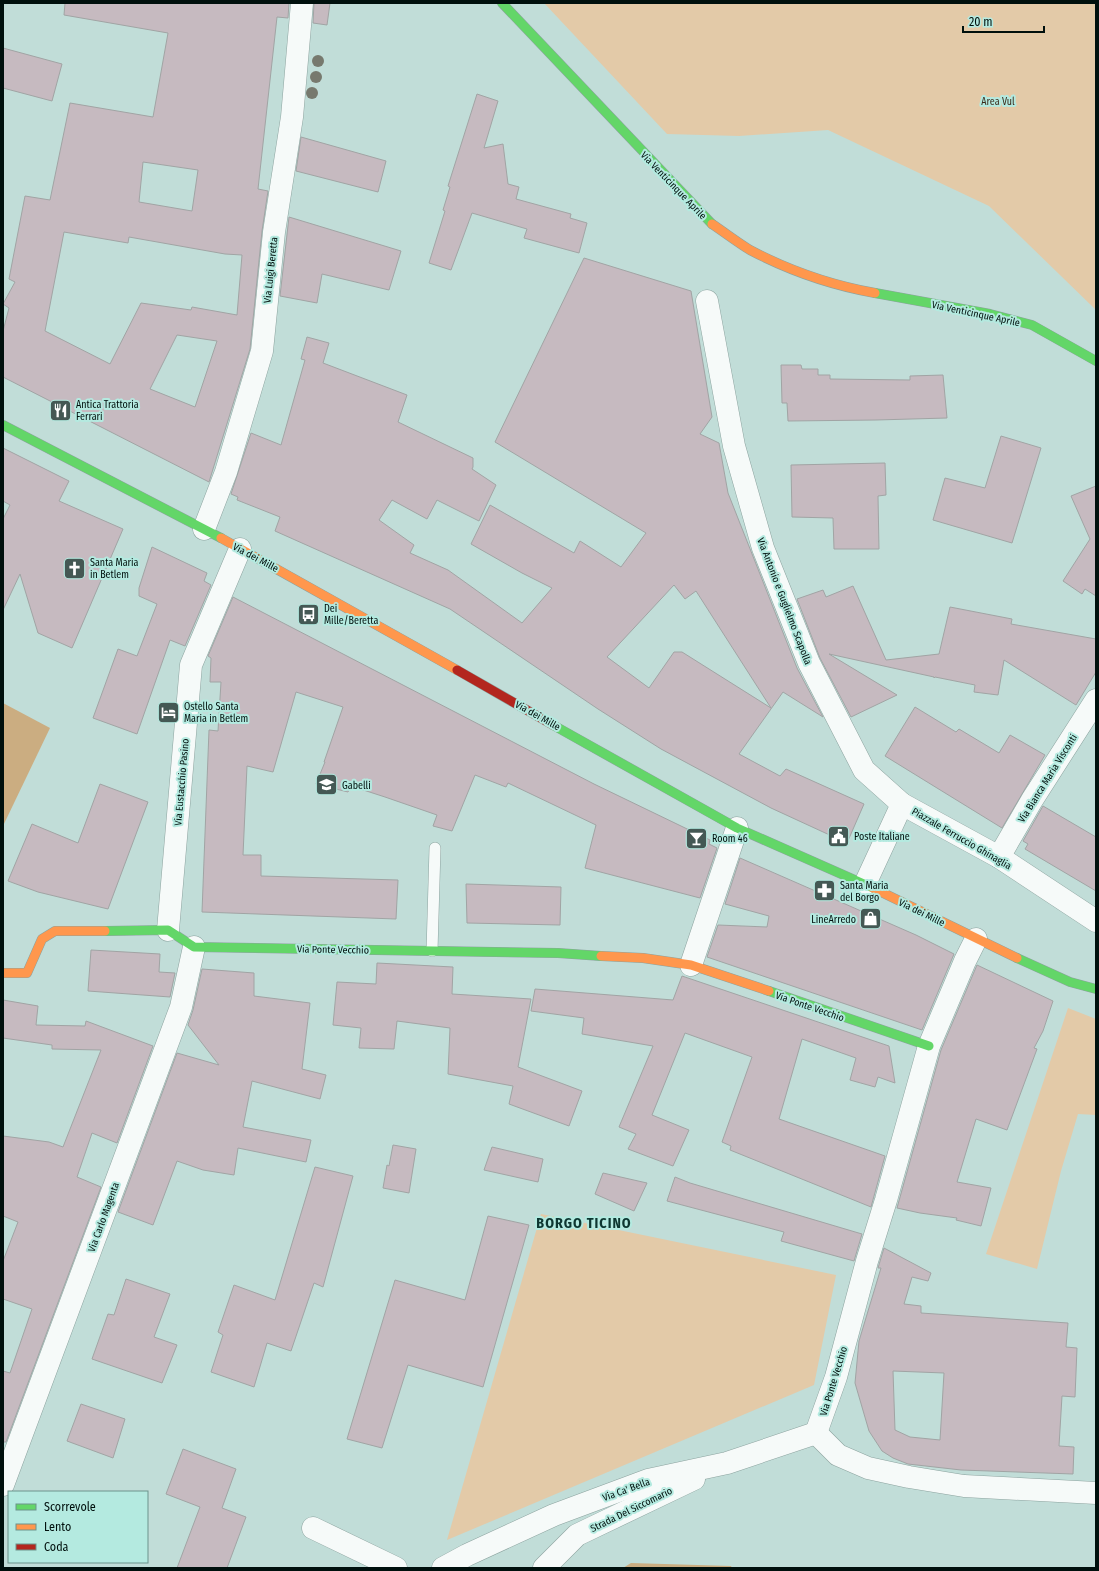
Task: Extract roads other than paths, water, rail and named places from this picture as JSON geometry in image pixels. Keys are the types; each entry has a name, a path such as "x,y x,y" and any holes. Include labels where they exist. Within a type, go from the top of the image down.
{"street":[{"name":"Via Luigi Beretta","path":"204,529 226,472 262,351 274,232 292,117 302,3"},
{"name":"Via Venticinque Aprile","path":"502,3 653,163 690,199 709,222 750,248 801,274 851,289 990,314 1032,325 1096,361"},
{"name":"Via Antonio e Guglielmo Scapolla","path":"708,301 734,446 763,548 809,663 864,770 902,804"},
{"name":"Via dei Mille","path":"3,425 204,529 737,828 865,884 976,939 1070,982 1096,990"},
{"name":"Via Eustacchio Pasino","path":"168,930 191,665 240,549"},
{"name":"Via Bianca Maria Visconti","path":"999,857 1032,800 1096,700"},
{"name":"Piazzale Ferruccio Ghinaglia","path":"865,884 902,804 999,857 1096,921"},
{"path":"691,965 737,828"},
{"path":"3,973 27,973 42,940 55,931 168,930 194,947"},
{"name":"Via Ponte Vecchio","path":"816,1434 836,1377 866,1261 886,1200 928,1046 976,939"},
{"name":"Via Ponte Vecchio","path":"194,947 574,954 643,958 691,965 928,1046"},
{"name":"Via Carlo Magenta","path":"3,1485 181,1007 194,947"},
{"name":"Via dei Mille","path":"1083,986 1096,995"},
{"path":"816,1434 838,1455 868,1468 909,1477 964,1486 1096,1493"},
{"name":"Via Ca' Bella","path":"444,1568 554,1515 641,1482 727,1463 816,1434"},
{"name":"Strada Del Siccomario","path":"544,1568 577,1535 727,1463"},
{"path":"313,1528 396,1568"}],"lane":[{"path":"432,951 436,848"}],"place":[{"name":"Antica Trattoria Ferrari","path":"60,410"},
{"name":"Santa Maria in Betlem","path":"74,568"},
{"name":"Dei Mille/Beretta","path":"308,614"},
{"name":"Ostello Santa Maria in Betlem","path":"169,712"},
{"name":"Gabelli","path":"327,785"},
{"name":"Poste Italiane","path":"838,836"},
{"name":"Room 46","path":"696,838"},
{"name":"Santa Maria del Borgo","path":"825,891"},
{"name":"LineArredo","path":"871,919"}],"district":[{"name":"BORGO TICINO","path":"584,1223"}],"park label":[{"name":"Area Vul","path":"998,101"}]}
